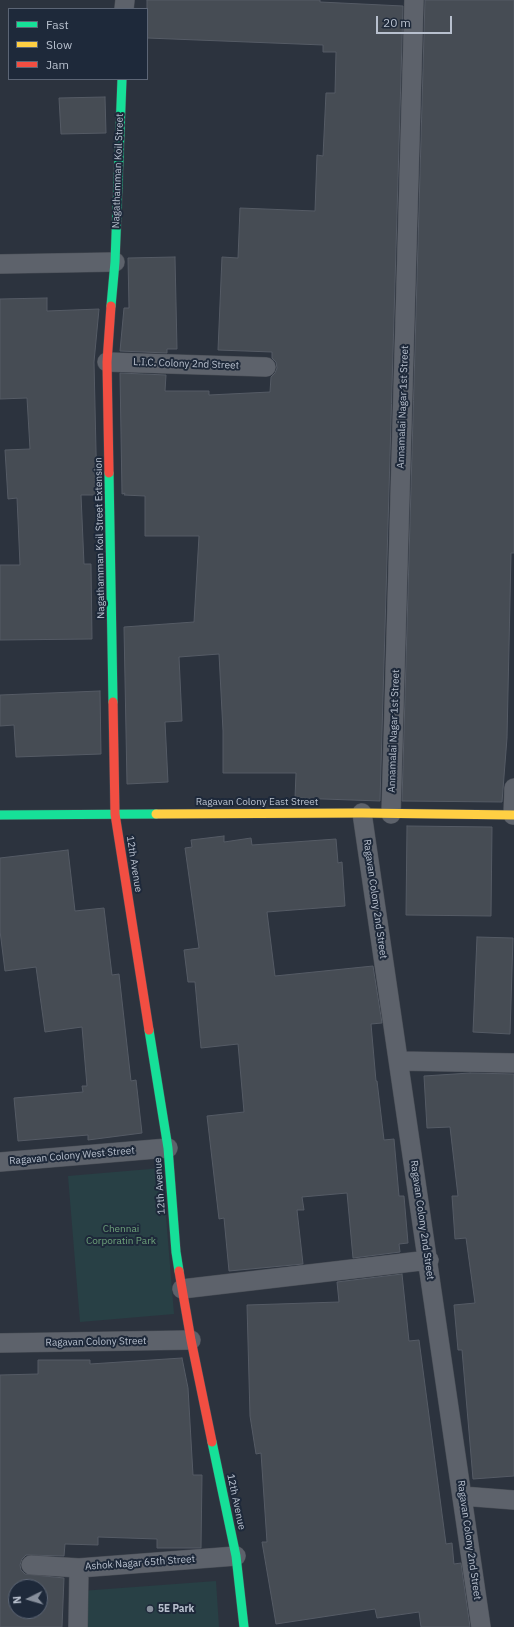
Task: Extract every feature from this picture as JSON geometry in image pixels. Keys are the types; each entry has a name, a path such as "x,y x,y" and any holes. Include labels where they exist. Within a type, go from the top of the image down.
{"street":[{"name":"Annamalai Nagar 1st Street","path":"391,814 414,0"},
{"name":"Nagathamman Koil Street","path":"115,262 122,80"},
{"path":"0,264 115,262"},
{"name":"Nagathamman Koil Street Extension","path":"114,814 107,362 115,262"},
{"name":"L.I.C. Colony 2nd Street","path":"107,362 266,366"},
{"path":"514,788 514,815"},
{"name":"Ragavan Colony East Street","path":"0,815 362,813 514,815"},
{"name":"Ragavan Colony 2nd Street","path":"362,813 429,1260 481,1627"},
{"name":"12th Avenue","path":"114,814 168,1148 176,1252 191,1340 236,1556 244,1627"},
{"path":"399,1061 514,1063"},
{"name":"Ragavan Colony West Street","path":"0,1162 168,1148"},
{"path":"182,1288 429,1260"},
{"name":"Ragavan Colony Street","path":"0,1343 191,1340"},
{"path":"462,1496 514,1500"},
{"name":"Ashok Nagar 65th Street","path":"78,1627 79,1568 236,1556"},
{"path":"31,1565 79,1568"}],"green space":[{"name":"Chennai Corporatin Park","path":"162,1168 174,1314 80,1322 68,1176"},
{"name":"5E Park","path":"216,1581 219,1627 81,1627 81,1591"}],"building":[{"path":"147,0 320,0 320,2 403,6 380,801 295,798 296,773 223,773 223,731 219,654 179,657 182,721 165,722 168,782 127,784 124,627 194,622 199,536 145,536 145,496 124,495 125,493 122,494 120,373 166,375 165,391 209,391 209,395 270,392 271,377 277,368 276,362 272,358 272,352 218,350 222,257 238,258 240,208 315,211 317,155 323,156 326,93 335,93 336,52 323,52 323,45 148,38"},
{"path":"425,0 514,0 514,553 511,553 507,738 502,802 402,801"},
{"path":"105,97 106,133 61,134 59,98"},
{"path":"175,257 177,349 167,349 167,353 120,351 124,308 129,308 128,258"},
{"path":"47,298 47,311 99,309 94,362 97,495 81,495 84,564 91,564 92,639 0,640 0,565 20,565 17,498 8,499 5,450 30,449 27,398 0,399 0,299"},
{"path":"100,691 101,754 16,757 14,725 0,726 0,695"},
{"path":"407,826 492,827 491,916 406,915"},
{"path":"224,836 224,842 251,838 252,845 336,839 338,863 342,862 345,906 267,912 275,976 373,966 382,1023 371,1024 376,1081 384,1140 394,1139 399,1196 404,1196 408,1243 399,1244 400,1252 353,1258 347,1193 302,1197 304,1210 297,1210 303,1264 229,1271 224,1218 219,1219 207,1116 244,1112 238,1044 201,1048 195,982 188,982 184,950 199,948 185,848 192,847 191,840"},
{"path":"68,850 75,911 104,908 112,975 119,974 131,1081 136,1080 142,1133 88,1140 88,1135 18,1141 14,1098 83,1092 82,1086 87,1086 82,1027 45,1032 36,967 5,971 0,931 0,858"},
{"path":"477,937 513,938 510,1034 473,1032"},
{"path":"470,1073 514,1074 514,1476 473,1479 462,1350 458,1350 454,1305 475,1303 466,1238 455,1239 452,1196 458,1196 450,1127 427,1128 424,1076"},
{"path":"402,1274 409,1341 419,1340 446,1544 452,1543 454,1564 461,1563 470,1627 421,1627 419,1612 377,1618 375,1609 276,1624 262,1542 267,1542 261,1453 256,1454 250,1416 247,1305 339,1302 337,1282"},
{"path":"182,1358 188,1388 193,1475 202,1475 201,1548 157,1548 157,1539 98,1537 98,1545 65,1544 64,1556 26,1555 22,1559 20,1565 21,1570 25,1574 64,1578 62,1627 0,1627 0,1375 38,1374 38,1360 90,1360 90,1364"}],"traffic: fast":[{"path":"111,306 115,262 122,80"},
{"path":"109,473 113,702"},
{"path":"0,815 156,814"},
{"path":"149,1030 168,1148 176,1252 179,1271"},
{"path":"212,1442 236,1556 244,1627"}],"traffic: slow":[{"path":"156,814 362,813 514,815"}],"traffic: jam":[{"path":"109,473 107,362 111,306"},
{"path":"113,702 115,814 149,1030"},
{"path":"179,1271 191,1340 212,1442"}],"place":[{"name":"5E Park","path":"150,1609"}]}
